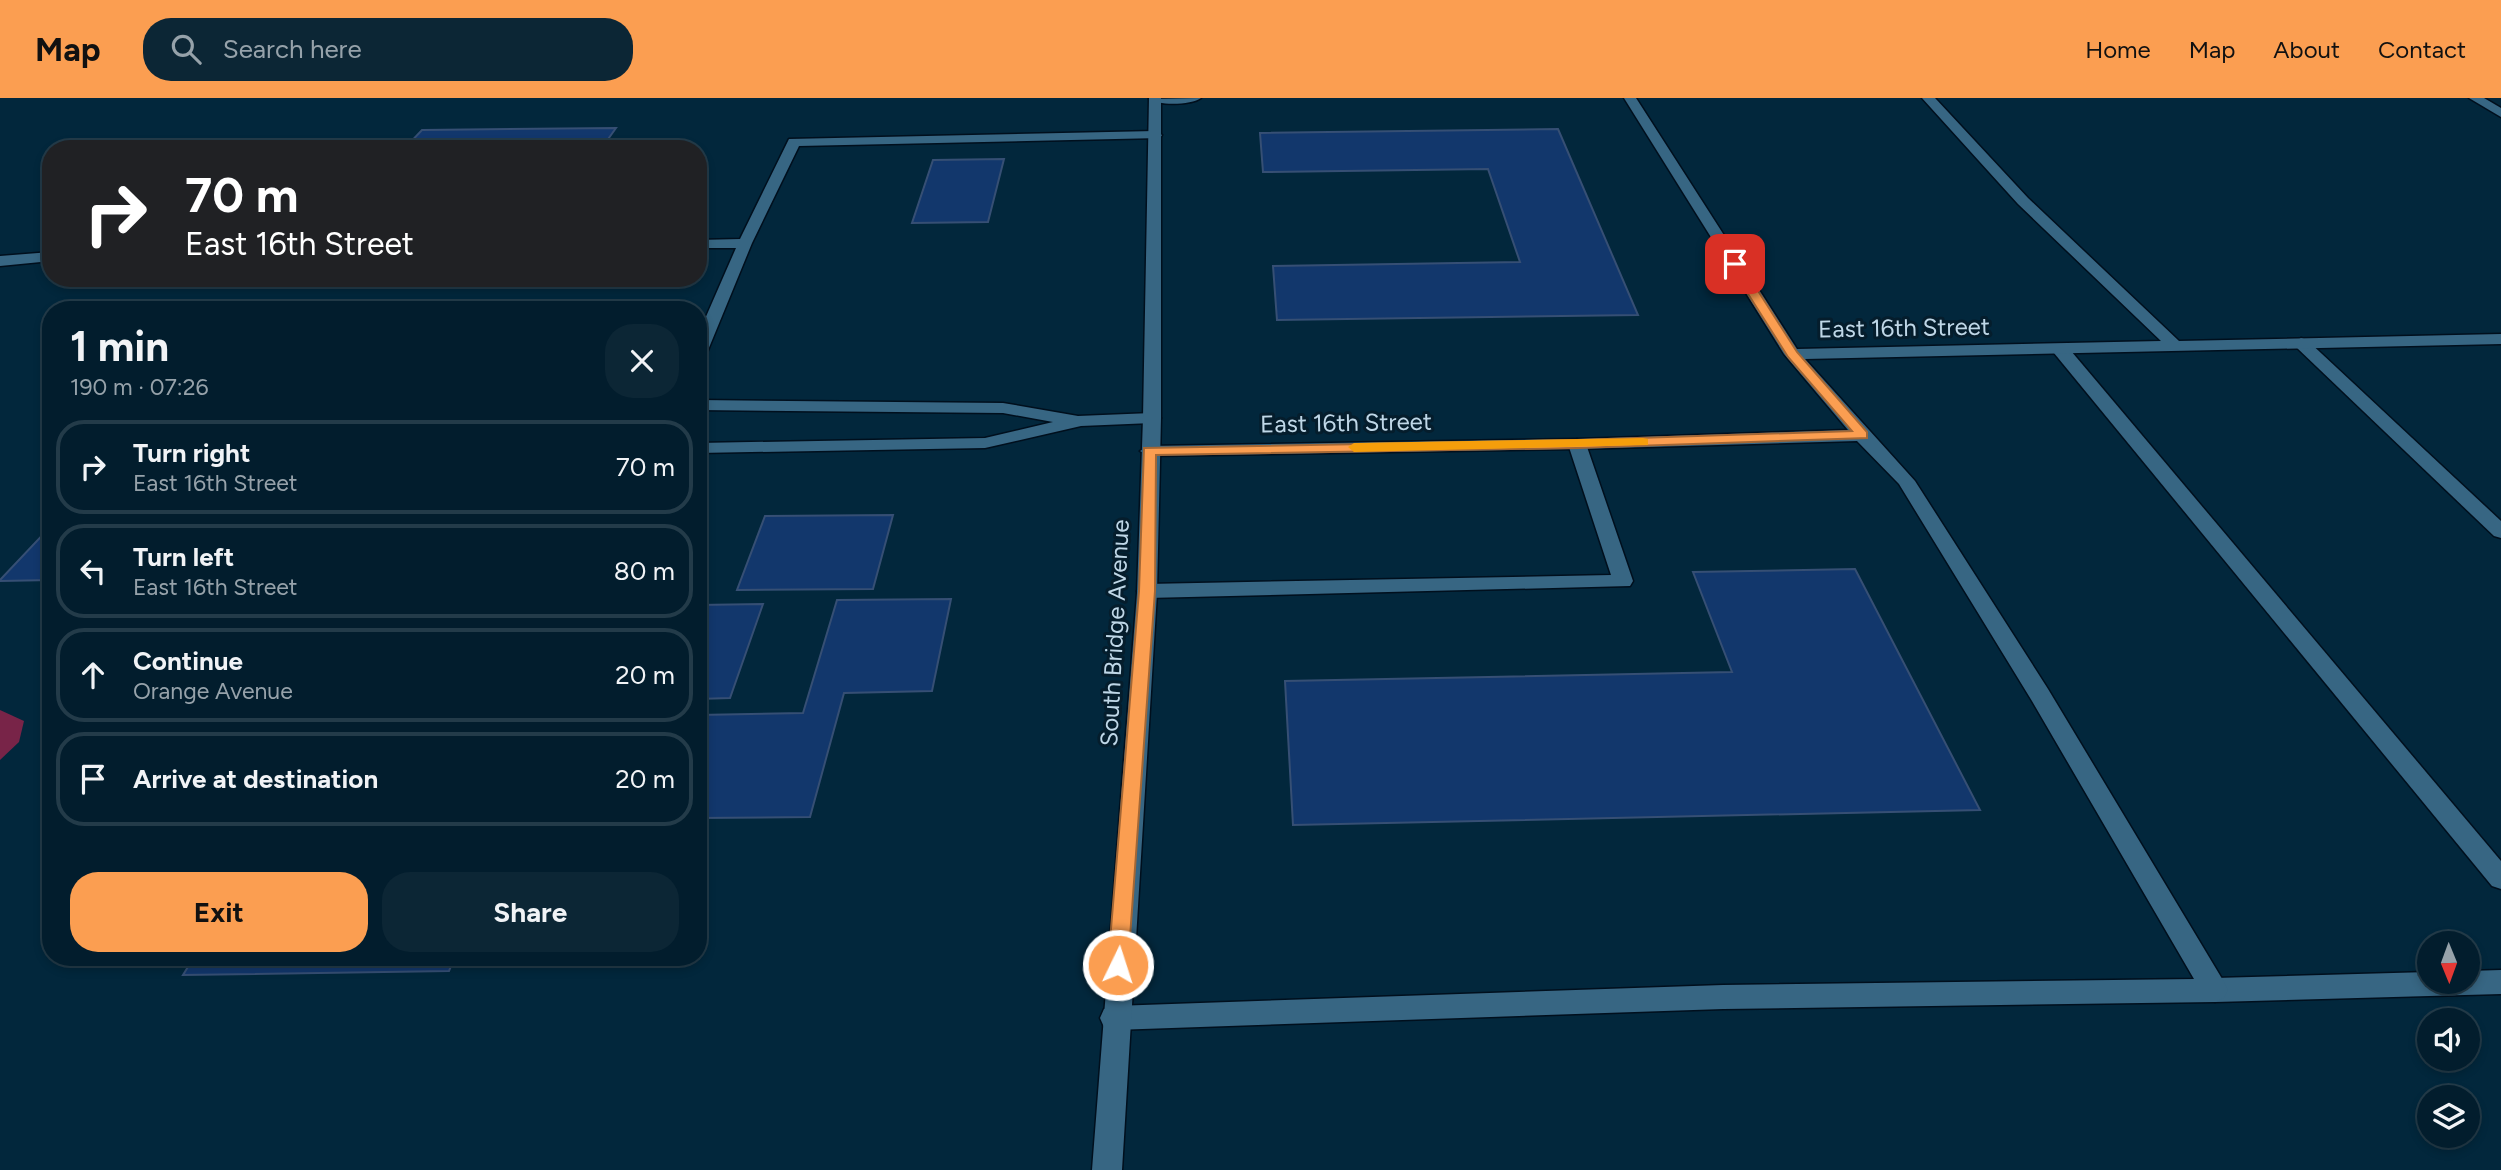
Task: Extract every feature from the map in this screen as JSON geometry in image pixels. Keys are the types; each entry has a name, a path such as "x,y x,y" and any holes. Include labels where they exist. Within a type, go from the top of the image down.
{"street":[{"path":"1155,98 1195,98"},
{"name":"South Bridge Avenue","path":"1107,1170 1114,1018 1147,591 1152,418 1155,98"},
{"path":"1630,98 1792,354"},
{"path":"1928,98 2023,201 2176,347"},
{"path":"2475,98 2501,113"},
{"path":"707,334 745,243 794,142 1155,135"},
{"path":"707,244 745,243"},
{"path":"0,261 42,257"},
{"name":"East 16th Street","path":"1792,354 2501,339"},
{"path":"2301,343 2501,532"},
{"path":"2060,349 2501,879"},
{"name":"East 16th Street","path":"1792,354 1862,435"},
{"path":"707,405 1003,408 1080,421"},
{"path":"707,448 985,443 1080,421 1152,418"},
{"path":"1862,435 1906,481 2040,695 2215,990"},
{"name":"East 16th Street","path":"1149,451 1577,444 1862,435"},
{"path":"1147,591 1623,581 1577,444"},
{"path":"1114,1018 1709,998 2215,990 2501,982"}],"shaded area":[{"path":"0,710 24,721 19,742 0,760"}],"building":[{"path":"616,128 607,140 413,140 422,130"},
{"path":"1558,129 1638,315 1277,320 1273,266 1520,262 1488,169 1263,172 1260,133"},
{"path":"1004,159 988,222 912,223 933,160"},
{"path":"893,515 873,589 737,590 765,516"},
{"path":"42,536 42,580 0,580"},
{"path":"1855,569 1980,810 1293,825 1285,681 1732,672 1693,572"},
{"path":"951,599 932,691 844,693 810,817 707,818 707,715 803,713 837,600"},
{"path":"763,604 730,698 707,699 707,605"},
{"path":"188,966 451,966 449,971 183,975"}],"slow traffic":[{"path":"1354,447 1643,442"}],"route":[{"path":"1118,965 1147,591 1149,451 1577,444 1862,435 1792,354 1735,264"}]}
